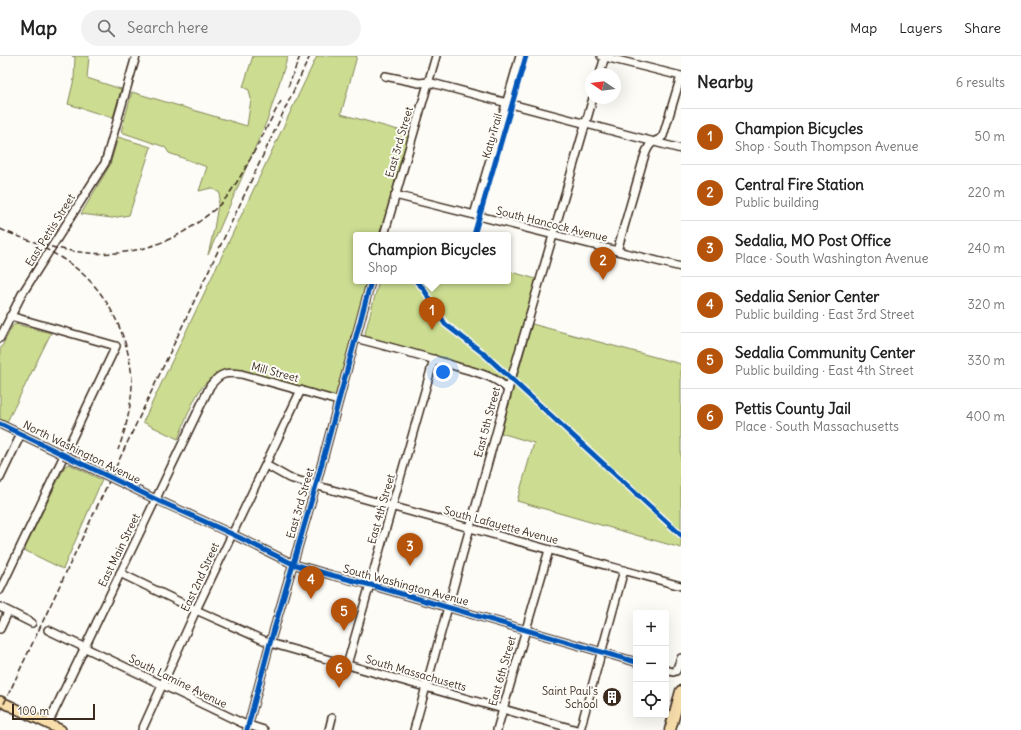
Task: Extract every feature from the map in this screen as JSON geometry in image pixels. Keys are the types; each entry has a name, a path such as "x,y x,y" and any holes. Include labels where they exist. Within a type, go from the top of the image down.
{"highway":[{"path":"670,730 681,691"}],"main road":[{"path":"0,701 46,727 61,730"}],"street":[{"name":"East Pettis Street","path":"0,338 22,294 105,162 136,56"},
{"name":"East 3rd Street","path":"385,232 436,56"},
{"path":"474,215 520,56"},
{"path":"601,68 604,56 681,76 663,136 660,140 653,142 648,148 643,160 617,252"},
{"path":"384,76 419,83 428,82 585,125 681,149"},
{"name":"East 5th Street","path":"414,730 508,390 591,104"},
{"name":"South Hancock Avenue","path":"395,195 681,267"},
{"name":"East 3rd Street","path":"248,728 270,643 316,485 370,284"},
{"path":"0,590 116,346 10,316"},
{"path":"355,338 434,359 494,379 504,385 508,390"},
{"name":"East 4th Street","path":"347,665 371,585 434,359"},
{"name":"Mill Street","path":"210,386 221,375 229,373 241,374 338,401"},
{"name":"East Main Street","path":"46,727 120,573 153,498 210,386"},
{"name":"East 2nd Street","path":"142,730 196,610 301,390"},
{"name":"North Washington Avenue","path":"0,424 153,498"},
{"path":"0,478 21,434"},
{"name":"South Lafayette Avenue","path":"266,465 289,478 681,586"},
{"name":"South Washington Avenue","path":"153,498 293,564 487,618 633,661"},
{"name":"East 6th Street","path":"497,730 548,550"},
{"path":"579,730 624,570"},
{"name":"South Massachusetts","path":"120,573 196,610 270,643 579,730"},
{"path":"0,607 32,623"},
{"path":"0,629 8,612"},
{"name":"South Lamine Avenue","path":"48,630 242,723 248,728 264,730"},
{"path":"669,671 676,671 681,658"},
{"path":"329,730 332,718"}],"green space":[{"path":"72,56 89,56 87,78 121,89 113,118 68,104 74,79 75,57"},
{"path":"253,56 288,56 268,118 208,255 220,193 211,188 199,191 207,167 169,153 165,147 121,132 132,92 247,126 251,99 249,90 243,87"},
{"path":"317,56 357,56 341,114 409,133 381,232 353,232 353,284 367,284 335,397 233,374 221,374 213,377 199,391 178,439 143,422"},
{"path":"118,137 151,147 129,215 112,218 81,214 110,165"},
{"path":"511,272 536,279 506,382 494,373 366,337 365,333 378,284 511,284"},
{"path":"15,324 51,333 6,424 0,421 0,350"},
{"path":"532,324 681,364 681,548 517,501 534,443 501,433"},
{"path":"69,464 102,480 63,569 24,550 65,466"}],"railway":[{"path":"288,87 300,56"},
{"path":"0,712 310,56"},
{"path":"0,229 25,239 50,246 75,252 100,254 124,252 148,247 172,238 201,221 228,196 281,101"},
{"path":"44,248 62,258 89,280 106,302 120,328 129,357 132,385 128,418 118,450"}],"cycle path":[{"name":"Katy Trail","path":"475,232 526,56"},
{"path":"247,730 270,643 316,485 370,284"},
{"path":"419,284 445,324 483,353 681,535"},
{"path":"0,424 293,564 371,585 633,661"}],"place":[{"name":"Central Fire Station","path":"603,280"},
{"name":"Champion Bicycles","path":"432,330"},
{"name":"Sedalia, MO Post Office","path":"410,566"},
{"name":"Sedalia Senior Center","path":"311,599"},
{"name":"Sedalia Community Center","path":"344,631"},
{"name":"Pettis County Jail","path":"339,688"},
{"name":"Saint Paul's School","path":"612,697"}]}
